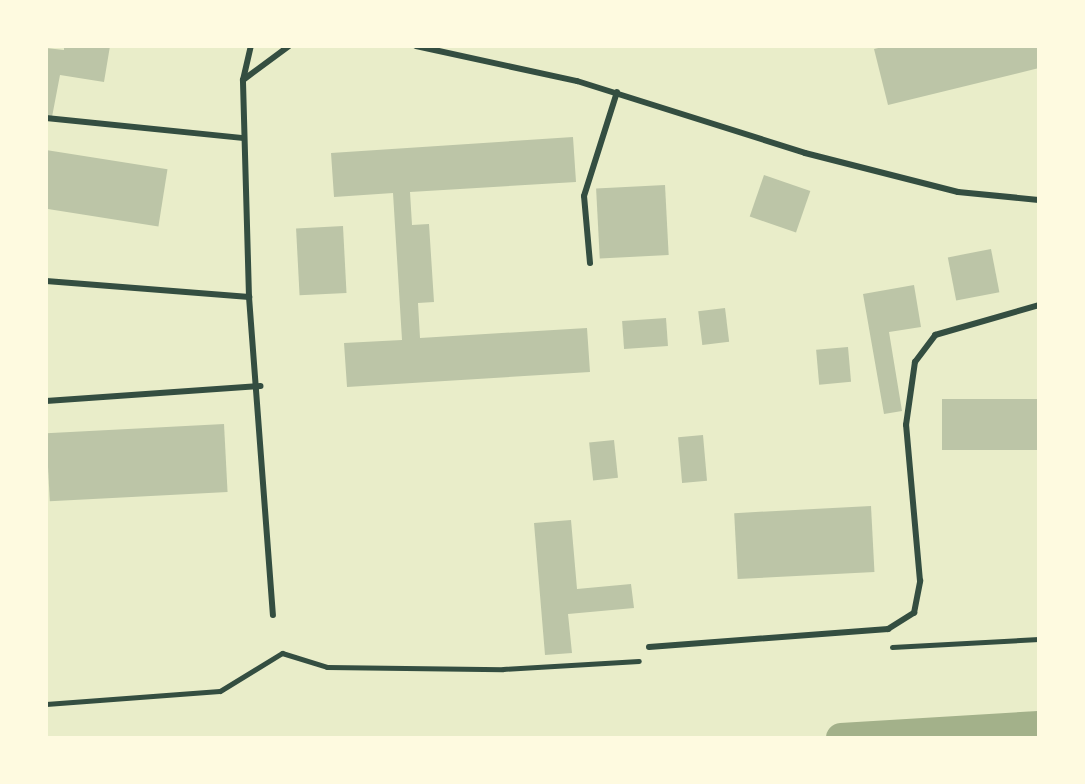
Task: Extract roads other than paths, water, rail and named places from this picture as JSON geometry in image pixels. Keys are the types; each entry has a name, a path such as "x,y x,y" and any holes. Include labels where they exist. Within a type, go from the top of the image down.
{"lane":[{"path":"251,46 243,80 249,297 260,386 273,615"},
{"path":"243,80 289,46"},
{"path":"416,46 617,92 805,153 958,192 1039,200"},
{"path":"590,263 584,196 617,92"},
{"path":"46,118 244,138"},
{"path":"46,281 249,297"},
{"path":"649,647 888,629 914,613 920,581 906,425 915,362 935,335 1039,305"},
{"path":"46,401 260,386"}],"waterway":[{"path":"841,738 1039,726"}]}
